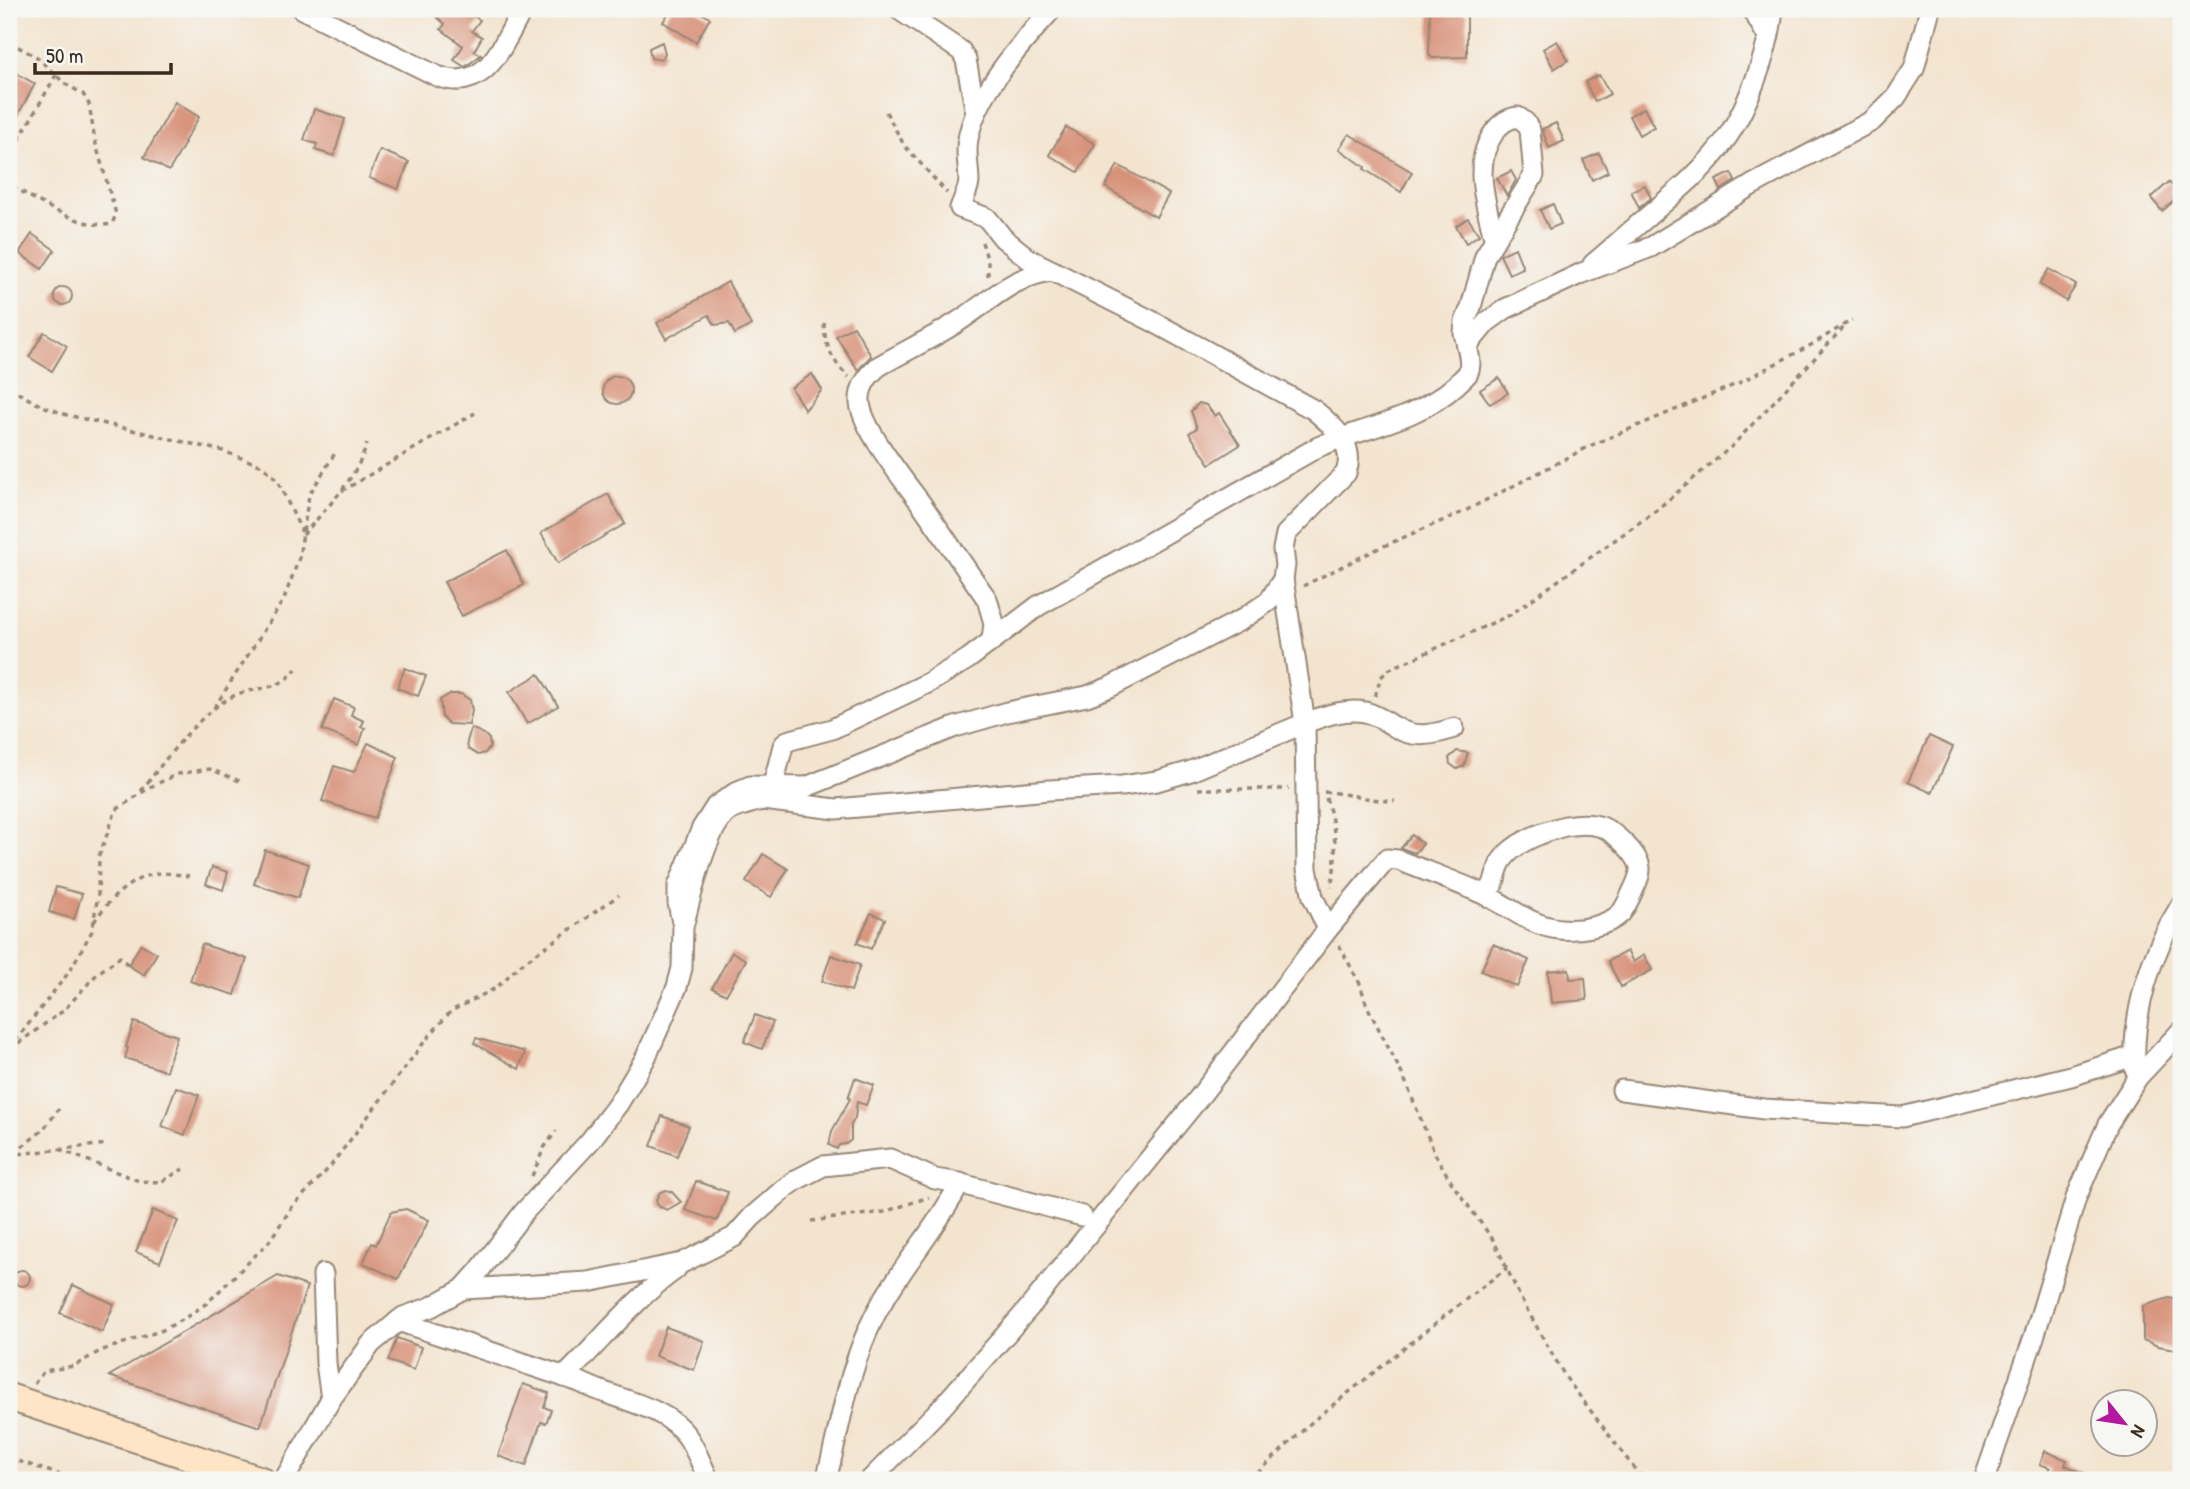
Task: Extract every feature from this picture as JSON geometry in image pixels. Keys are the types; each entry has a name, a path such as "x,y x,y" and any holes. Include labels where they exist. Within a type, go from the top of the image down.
{"main road":[{"path":"15,1399 261,1480"}],"street":[{"path":"302,9 437,76 456,81 471,79 487,67 523,9"},
{"path":"898,9 961,51 967,66 976,113"},
{"path":"1052,9 1016,51 976,113 968,138 966,162 969,183 960,208 987,218 1016,249 1053,271 1314,410 1334,428 1342,439 1349,458"},
{"path":"1752,9 1768,37"},
{"path":"1581,273 1695,176 1719,149 1742,111 1768,37 1773,9"},
{"path":"1467,346 1495,315 1581,273 1651,247 1752,185 1872,121 1896,97 1914,69 1930,9"},
{"path":"1328,929 1313,897 1307,869 1305,723 1285,587 1283,549 1286,534 1346,473 1349,458 1357,444 1390,422 1441,398 1467,375 1470,363 1464,333 1465,322 1486,256 1534,175 1530,130 1518,117 1499,126 1482,156 1482,178 1494,239"},
{"path":"992,640 994,623 987,599 885,453 864,418 860,403 868,375 879,366 959,321 1024,277 1053,271"},
{"path":"768,793 787,741 832,729 890,702 948,671 1052,597 1318,447 1390,422"},
{"path":"768,793 806,787 955,727 1024,708 1087,696 1110,687 1241,620 1285,587"},
{"path":"284,1480 331,1399 365,1351 402,1317 446,1300 463,1289 480,1271 524,1212 590,1141 635,1075 659,1032 682,968 683,927 678,886 702,828 716,806 738,791 750,786 836,810 1035,791 1122,786 1157,781 1191,771 1305,723 1353,710 1382,718 1415,735 1441,733 1454,728"},
{"path":"870,1480 943,1406 1028,1309 1221,1069 1328,929 1387,859 1398,860 1484,894 1515,914 1540,925 1560,929 1577,929 1599,924 1619,915 1640,870 1632,852 1611,832 1588,824 1569,825 1533,837 1519,845 1502,860 1494,883 1489,892 1484,894"},
{"path":"2136,1081 2134,1056 2142,997 2151,961 2181,905"},
{"path":"1984,1480 2034,1337 2076,1198 2108,1124 2136,1081 2181,1031"},
{"path":"1622,1090 1763,1109 1902,1118 2071,1076 2134,1056"},
{"path":"463,1289 588,1282 659,1269 690,1259 734,1237 784,1189 823,1166 890,1159 935,1179 1082,1216"},
{"path":"827,1480 849,1377 865,1336 891,1287 951,1202 960,1184"},
{"path":"564,1377 652,1286 690,1259"},
{"path":"323,1274 326,1363 331,1399"},
{"path":"398,1321 564,1377 642,1406 672,1421 688,1437 709,1480"}],"path":[{"path":"9,41 37,57 64,83 83,94 89,104 95,141 116,214 115,220 113,224 105,226 68,216 9,184"},
{"path":"9,156 56,75"},
{"path":"886,112 904,145 960,208"},
{"path":"981,233 988,262 985,302"},
{"path":"1285,587 1463,512 1605,440 1748,379 1852,320 1732,446 1654,512 1510,615 1406,660 1385,673 1378,682 1375,698 1382,718"},
{"path":"824,323 824,335 833,359 845,374 863,386"},
{"path":"9,388 40,405 67,415 223,451 260,465 272,474 279,484 302,534"},
{"path":"342,491 475,413"},
{"path":"302,534 342,491 355,473 367,444"},
{"path":"138,794 166,758 214,708 284,598 299,558 309,495 337,450"},
{"path":"214,708 241,693 274,687 288,680 296,669"},
{"path":"9,1050 69,972 92,931 98,895 99,856 116,810 138,794 178,774 210,769 242,782"},
{"path":"1191,788 1306,790 1347,794 1374,801 1395,801"},
{"path":"93,923 117,893 141,879 159,873 189,876"},
{"path":"15,1399 44,1371 74,1366 100,1351 163,1330 207,1303 268,1243 292,1208 329,1168 416,1052 451,1011 496,988 528,958 619,895"},
{"path":"1328,929 1360,984 1367,1006 1404,1078 1436,1154 1453,1185 1494,1241 1522,1301 1566,1378 1643,1480"},
{"path":"9,1050 63,1011 98,973 120,957 128,965"},
{"path":"10,1155 43,1130 59,1108"},
{"path":"10,1155 107,1144"},
{"path":"59,1149 139,1181 160,1182 183,1169"},
{"path":"811,1221 884,1212 960,1184"},
{"path":"1250,1480 1313,1421 1508,1268"},
{"path":"9,1458 76,1480"}],"building":[{"path":"444,9 474,9 472,15 480,20 472,31 482,37 474,51 481,55 465,67 454,60 463,46 441,29 445,24 437,17"},
{"path":"671,9 694,9 710,18 696,42 663,22"},
{"path":"1430,10 1467,13 1467,57 1432,58 1429,54"},
{"path":"1557,41 1568,60 1554,69 1543,49"},
{"path":"662,42 665,53 663,57 660,60 651,58 649,48"},
{"path":"9,69 35,84 9,131"},
{"path":"1599,75 1610,94 1595,102 1585,82"},
{"path":"175,102 199,117 169,171 144,157"},
{"path":"1644,108 1654,127 1639,135 1629,116"},
{"path":"314,109 345,119 334,156 315,150 317,144 304,140"},
{"path":"1556,123 1564,141 1549,148 1542,129"},
{"path":"1066,127 1095,144 1078,172 1049,155"},
{"path":"1349,134 1412,172 1401,192 1364,169 1365,167 1339,149"},
{"path":"380,150 409,162 398,189 369,178"},
{"path":"1599,153 1608,172 1592,180 1583,160"},
{"path":"1118,165 1169,194 1156,217 1105,187"},
{"path":"1511,171 1516,180 1507,196 1497,178"},
{"path":"1731,173 1735,181 1721,190 1716,180"},
{"path":"2169,182 2181,195 2162,211 2151,198"},
{"path":"1645,185 1651,198 1639,208 1631,191"},
{"path":"1553,204 1561,224 1549,229 1540,210"},
{"path":"1468,218 1479,235 1466,243 1456,226"},
{"path":"32,234 55,250 42,269 19,253"},
{"path":"1515,248 1523,268 1509,274 1500,255"},
{"path":"2049,269 2076,285 2066,301 2039,284"},
{"path":"728,282 751,325 735,334 729,323 715,325 709,315 666,339 657,323"},
{"path":"63,287 69,290 72,296 69,302 63,305 57,302 54,296 57,290"},
{"path":"854,326 871,356 858,370 836,336"},
{"path":"44,332 67,346 52,371 29,357"},
{"path":"812,374 822,390 805,410 791,388"},
{"path":"617,376 627,380 631,390 627,400 617,404 607,400 603,390 607,380"},
{"path":"1499,378 1508,393 1490,404 1480,390"},
{"path":"1199,403 1206,405 1215,416 1219,413 1240,445 1210,464 1189,433 1197,428 1191,411"},
{"path":"608,494 625,524 558,563 541,533"},
{"path":"507,550 524,585 462,616 444,582"},
{"path":"405,668 426,676 418,696 397,688"},
{"path":"539,674 558,706 527,724 509,692"},
{"path":"450,694 461,694 470,700 472,711 469,725 449,724 442,717 440,700"},
{"path":"334,699 354,707 351,715 364,721 361,727 365,728 359,745 322,730"},
{"path":"471,728 489,739 490,747 485,753 478,755 468,749"},
{"path":"1929,736 1953,747 1932,793 1908,782"},
{"path":"368,743 398,757 375,818 322,801 334,766 354,772"},
{"path":"1457,751 1468,753 1464,766 1457,769 1450,764 1449,758"},
{"path":"1412,835 1423,844 1415,853 1401,848"},
{"path":"265,850 309,864 298,898 254,884"},
{"path":"763,854 788,869 771,897 746,882"},
{"path":"212,867 228,872 223,890 206,884"},
{"path":"56,887 82,894 74,919 49,912"},
{"path":"871,913 885,919 871,949 857,943"},
{"path":"141,944 157,953 144,975 128,965"},
{"path":"202,944 247,959 235,995 190,981"},
{"path":"1493,944 1529,960 1517,987 1481,971"},
{"path":"1627,951 1633,962 1644,955 1652,970 1621,987 1608,961"},
{"path":"732,952 746,960 726,995 712,988"},
{"path":"831,955 860,965 851,991 822,981"},
{"path":"1569,969 1570,979 1585,978 1587,1000 1551,1003 1548,971"},
{"path":"755,1015 773,1022 762,1049 744,1042"},
{"path":"134,1022 177,1036 166,1071 125,1058"},
{"path":"476,1038 525,1052 519,1069 474,1043"},
{"path":"855,1078 874,1085 866,1105 857,1102 855,1118 851,1125 851,1140 839,1145 837,1149 829,1145 832,1131 850,1099 848,1098"},
{"path":"176,1087 199,1095 185,1135 162,1126"},
{"path":"662,1116 689,1126 677,1156 651,1146"},
{"path":"696,1181 728,1192 717,1221 685,1210"},
{"path":"660,1192 672,1192 681,1202 667,1210 658,1206 656,1200"},
{"path":"406,1209 429,1220 398,1279 363,1263 372,1243 376,1245 391,1212"},
{"path":"153,1210 178,1221 160,1262 136,1252"},
{"path":"19,1270 25,1270 30,1278 28,1284 19,1286 14,1281 14,1275"},
{"path":"278,1276 307,1286 260,1427 109,1376"},
{"path":"73,1285 114,1304 102,1332 60,1313"},
{"path":"2169,1298 2178,1300 2181,1310 2181,1327 2175,1349 2143,1340 2143,1306"},
{"path":"666,1327 704,1341 694,1370 655,1356"},
{"path":"397,1338 421,1347 414,1370 388,1361"},
{"path":"523,1384 549,1393 544,1407 551,1410 546,1423 541,1422 526,1466 498,1456"},
{"path":"2045,1451 2067,1460 2065,1465 2099,1480 2045,1480 2050,1468 2040,1464"}]}
